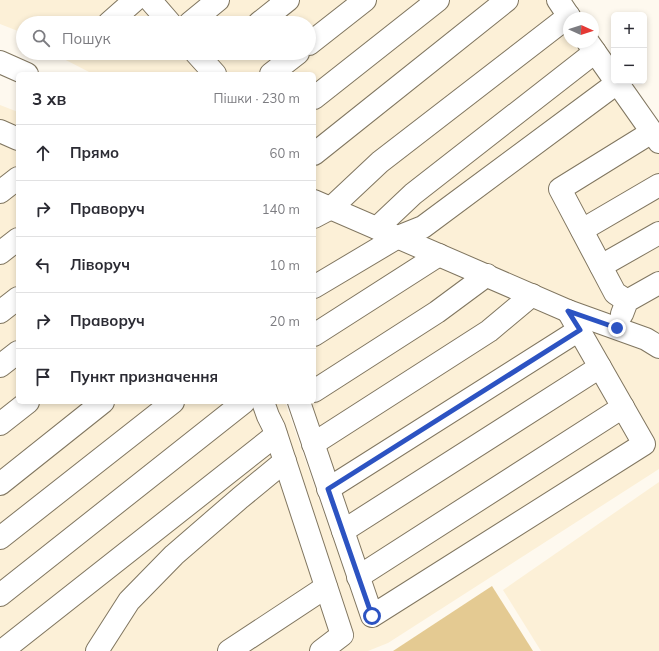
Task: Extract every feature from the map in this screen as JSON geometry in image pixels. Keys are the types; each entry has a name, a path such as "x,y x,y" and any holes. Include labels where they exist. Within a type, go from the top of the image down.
{"street":[{"path":"117,16 135,0"},
{"path":"150,0 164,16"},
{"path":"199,16 218,0"},
{"path":"268,16 288,0"},
{"path":"316,38 365,0"},
{"path":"316,96 438,0"},
{"path":"316,152 507,0"},
{"path":"320,209 566,11"},
{"path":"377,228 414,194 590,48"},
{"path":"592,48 611,74"},
{"path":"274,72 289,60"},
{"path":"0,62 22,72"},
{"path":"316,286 398,237 423,227 612,84"},
{"path":"618,84 656,137 560,188 615,293 627,301"},
{"path":"0,131 16,138"},
{"path":"0,192 16,180"},
{"path":"582,230 659,185"},
{"path":"320,209 377,228 568,311 646,338 657,344"},
{"path":"601,266 659,233"},
{"path":"0,253 16,241"},
{"path":"316,334 439,255"},
{"path":"316,390 437,312 487,275"},
{"path":"617,328 627,301 659,283"},
{"path":"313,444 489,331 532,295"},
{"path":"0,312 16,300"},
{"path":"300,404 372,616 644,444 568,311"},
{"path":"328,489 580,330"},
{"path":"0,366 16,354"},
{"path":"343,531 600,367"},
{"path":"0,424 25,404"},
{"path":"0,484 101,404"},
{"path":"0,538 170,404"},
{"path":"0,595 241,404"},
{"path":"264,404 276,435 342,635 321,651"},
{"path":"358,577 623,407"},
{"path":"2,651 276,435"},
{"path":"97,651 129,601 174,554 285,462"},
{"path":"230,651 326,587"},
{"path":"79,651 111,628"}],"shaded area":[{"path":"0,0 564,0 567,12 563,12 563,48 597,48 611,68 611,84 622,84 659,139 659,469 388,643 368,651 0,651 0,105 16,111 16,404 286,404 341,562 288,404 316,404 316,72 89,72 66,60 316,60 316,16 16,16 16,30 0,24"},
{"path":"659,482 659,651 541,651 503,590"},
{"path":"492,586 533,651 393,651"}],"route":[{"path":"372,616 328,489 580,330 568,311 617,328"}]}
